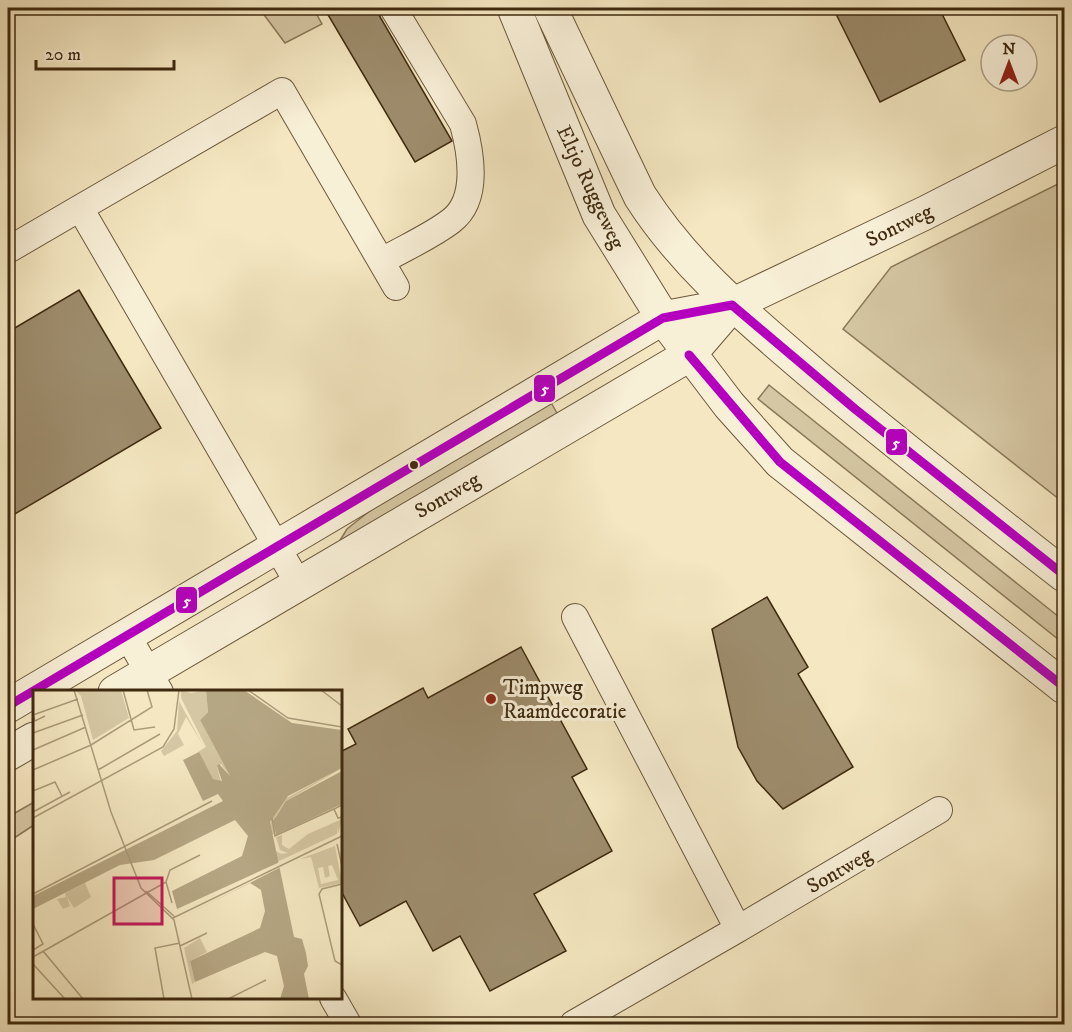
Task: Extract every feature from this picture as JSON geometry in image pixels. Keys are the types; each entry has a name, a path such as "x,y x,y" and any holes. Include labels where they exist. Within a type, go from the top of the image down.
{"street":[{"name":"Eltjo Ruggeweg","path":"514,8 599,214 689,356 780,462 1065,687"},
{"name":"Eltjo Ruggeweg","path":"550,8 640,196 655,220 685,257 732,305 855,409 1065,575"},
{"name":"Sontweg","path":"35,690 663,318 732,305 926,213 1065,142"},
{"name":"Sontweg","path":"123,690 154,682 298,583 689,356 732,305"},
{"name":"Sontweg","path":"8,706 33,691"},
{"path":"8,754 33,740"}],"lane":[{"path":"382,261 453,220 467,197 470,175 469,145 463,124 393,8"},
{"path":"8,250 282,91 396,287"},
{"path":"80,208 298,583"},
{"path":"575,617 738,929"},
{"path":"128,635 154,682"},
{"name":"Sontweg","path":"573,1024 939,810"},
{"path":"334,999 348,1024"}],"shaded area":[{"path":"259,8 313,8 322,24 285,43"},
{"path":"1064,181 1064,503 843,329 891,267"},
{"path":"769,385 1064,621 1064,644 758,399"},
{"path":"549,399 558,415 339,542 347,529 382,501"},
{"path":"33,803 33,826 8,842 8,817"}],"building":[{"path":"324,8 375,8 452,141 415,162"},
{"path":"833,8 939,8 965,60 880,102"},
{"path":"79,290 161,428 8,518 8,332"},
{"path":"767,597 808,667 798,674 853,767 783,809 757,781 738,747 712,629"},
{"path":"521,647 587,769 572,777 612,851 534,894 566,951 490,991 460,936 433,951 406,901 360,926 342,893 342,751 356,744 348,729 423,688 428,698"}],"transit line":[{"name":"5","path":"732,305 855,409 1064,575"},
{"name":"5","path":"35,690 663,318 732,305"},
{"name":"5","path":"689,355 780,462 1064,687"},
{"name":"5","path":"8,706 33,691"}],"place":[{"name":"Timpweg Raamdecoratie","path":"491,699"}]}
